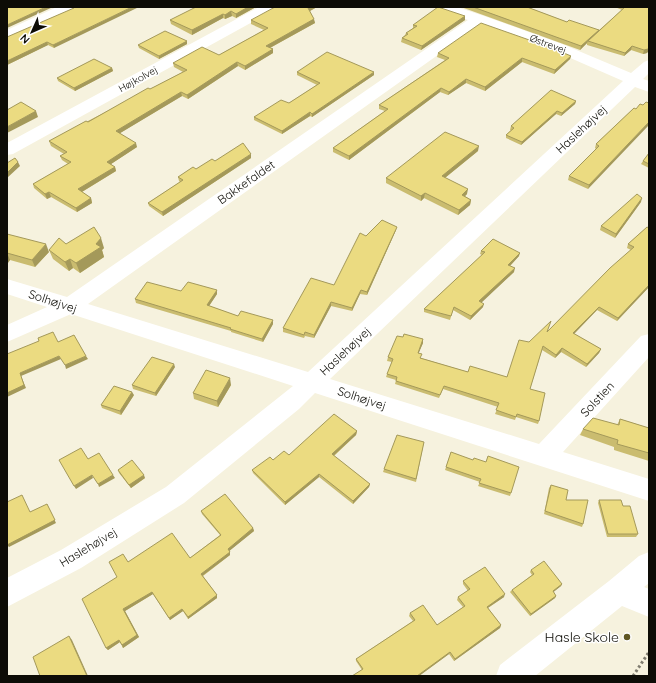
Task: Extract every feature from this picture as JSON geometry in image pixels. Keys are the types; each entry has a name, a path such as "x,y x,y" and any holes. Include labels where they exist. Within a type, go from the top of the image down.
{"street":[{"path":"7,35 69,7"},
{"name":"Højkolvej","path":"7,150 269,7"},
{"name":"Østrevej","path":"444,7 644,77"},
{"name":"Bakkefaldet","path":"7,334 69,306 480,20"},
{"name":"Haslehøjvej","path":"7,593 71,558 175,494 242,442 291,402 644,77"},
{"name":"Solhøjvej","path":"7,286 649,490"},
{"name":"Solstien","path":"544,456 649,342"},
{"path":"511,676 619,591 649,565"},
{"path":"619,591 649,603"}],"path":[{"path":"633,676 649,652"}],"building":[{"path":"7,7 46,7 7,25"},
{"path":"75,7 132,7 53,45 47,42 7,61 7,37"},
{"path":"196,7 248,7 236,14 231,11 225,15 223,14 192,30 170,20"},
{"path":"275,7 310,7 308,8 314,19 266,46 273,49 245,66 237,62 187,95 181,92 116,131 136,143 107,162 115,167 78,189 91,198 76,208 49,192 45,194 33,184 71,162 60,156 67,152 49,141 86,121 88,122 148,88 150,89 187,70 173,63 202,47 219,55 268,28 251,20"},
{"path":"438,7 465,16 422,46 402,38 408,34 406,33 417,26 413,25"},
{"path":"473,7 527,7 567,22 569,20 599,30 581,46"},
{"path":"625,7 649,7 648,49 644,50 632,46 625,53 588,41"},
{"path":"481,23 571,56 555,70 522,58 485,87 466,79 449,92 441,88 349,156 333,148 388,109 379,105 449,58 438,53"},
{"path":"165,31 187,41 159,56 138,45"},
{"path":"327,52 374,72 312,114 310,112 282,131 254,117 281,100 289,103 320,83 297,72"},
{"path":"94,59 112,68 74,88 57,78"},
{"path":"551,90 576,101 562,113 557,111 522,142 506,135 514,128 511,126"},
{"path":"21,102 36,111 7,127 7,110"},
{"path":"646,102 649,103 649,122 589,185 569,176 599,146 596,144 634,108 636,109 640,104 643,105"},
{"path":"445,132 479,146 442,176 468,189 462,195 471,200 459,210 425,193 421,196 386,178"},
{"path":"243,143 251,154 162,212 148,203 183,180 178,177 193,167 196,169 212,159 215,161"},
{"path":"649,153 649,164 643,161"},
{"path":"15,158 18,162 7,173 7,163"},
{"path":"637,194 642,198 616,234 601,226"},
{"path":"382,220 397,227 367,292 361,290 352,308 331,302 314,335 305,332 304,335 283,328 311,278 334,285 360,233 366,236"},
{"path":"94,227 101,238 96,244 101,247 76,263 70,259 65,262 49,250 59,238 66,244"},
{"path":"647,227 649,228 649,285 618,318 599,307 573,333 601,349 587,364 562,348 556,355 543,346 530,389 545,393 539,421 517,414 516,417 496,410 499,403 444,386 440,395 396,381 397,377 387,374 393,359 388,357 397,336 403,337 404,334 423,339 418,353 422,354 420,358 468,372 470,366 507,377 519,340 529,342 551,321 547,332 610,268 634,247 628,244"},
{"path":"7,234 46,244 32,260 7,253"},
{"path":"493,239 520,253 508,265 515,268 479,301 484,304 471,316 454,307 451,316 424,309 485,252 481,251"},
{"path":"147,282 181,291 188,282 217,290 207,305 238,316 241,311 273,320 262,339 135,299"},
{"path":"53,332 58,342 74,335 86,356 65,365 59,356 20,373 24,385 7,393 7,354 39,341 38,338"},
{"path":"152,357 174,364 155,393 132,385"},
{"path":"206,370 230,378 217,401 193,393"},
{"path":"114,386 132,392 120,411 101,405"},
{"path":"334,414 357,431 332,454 370,484 353,501 319,474 285,502 252,470 270,457 273,460 284,451 289,455"},
{"path":"593,418 619,425 620,419 649,428 649,453 617,444 618,440 583,429"},
{"path":"397,435 424,442 416,479 384,469"},
{"path":"81,448 88,459 99,453 113,475 98,484 92,475 74,486 59,460"},
{"path":"451,452 473,460 474,458 486,462 488,456 519,467 511,493 479,483 481,479 446,467"},
{"path":"132,460 144,475 129,485 118,470"},
{"path":"551,485 568,490 566,500 588,500 583,524 545,511"},
{"path":"225,494 253,528 228,549 230,552 201,574 217,595 188,617 182,609 169,618 152,592 123,609 137,635 122,645 119,640 106,648 82,599 117,577 109,562 123,554 128,562 172,533 190,558 221,535 201,511"},
{"path":"22,495 30,512 47,504 55,520 7,545 7,502"},
{"path":"599,500 621,500 623,506 630,506 638,534 608,534"},
{"path":"544,561 562,584 553,591 556,596 531,614 512,590 534,574 531,570"},
{"path":"485,567 505,594 487,607 501,625 455,659 450,652 417,676 352,676 363,669 356,659 415,620 410,613 423,605 437,625 465,606 458,597 470,589 463,581"},
{"path":"69,636 87,676 40,676 33,657"}],"place":[{"name":"Hasle Skole","path":"627,637"}]}
